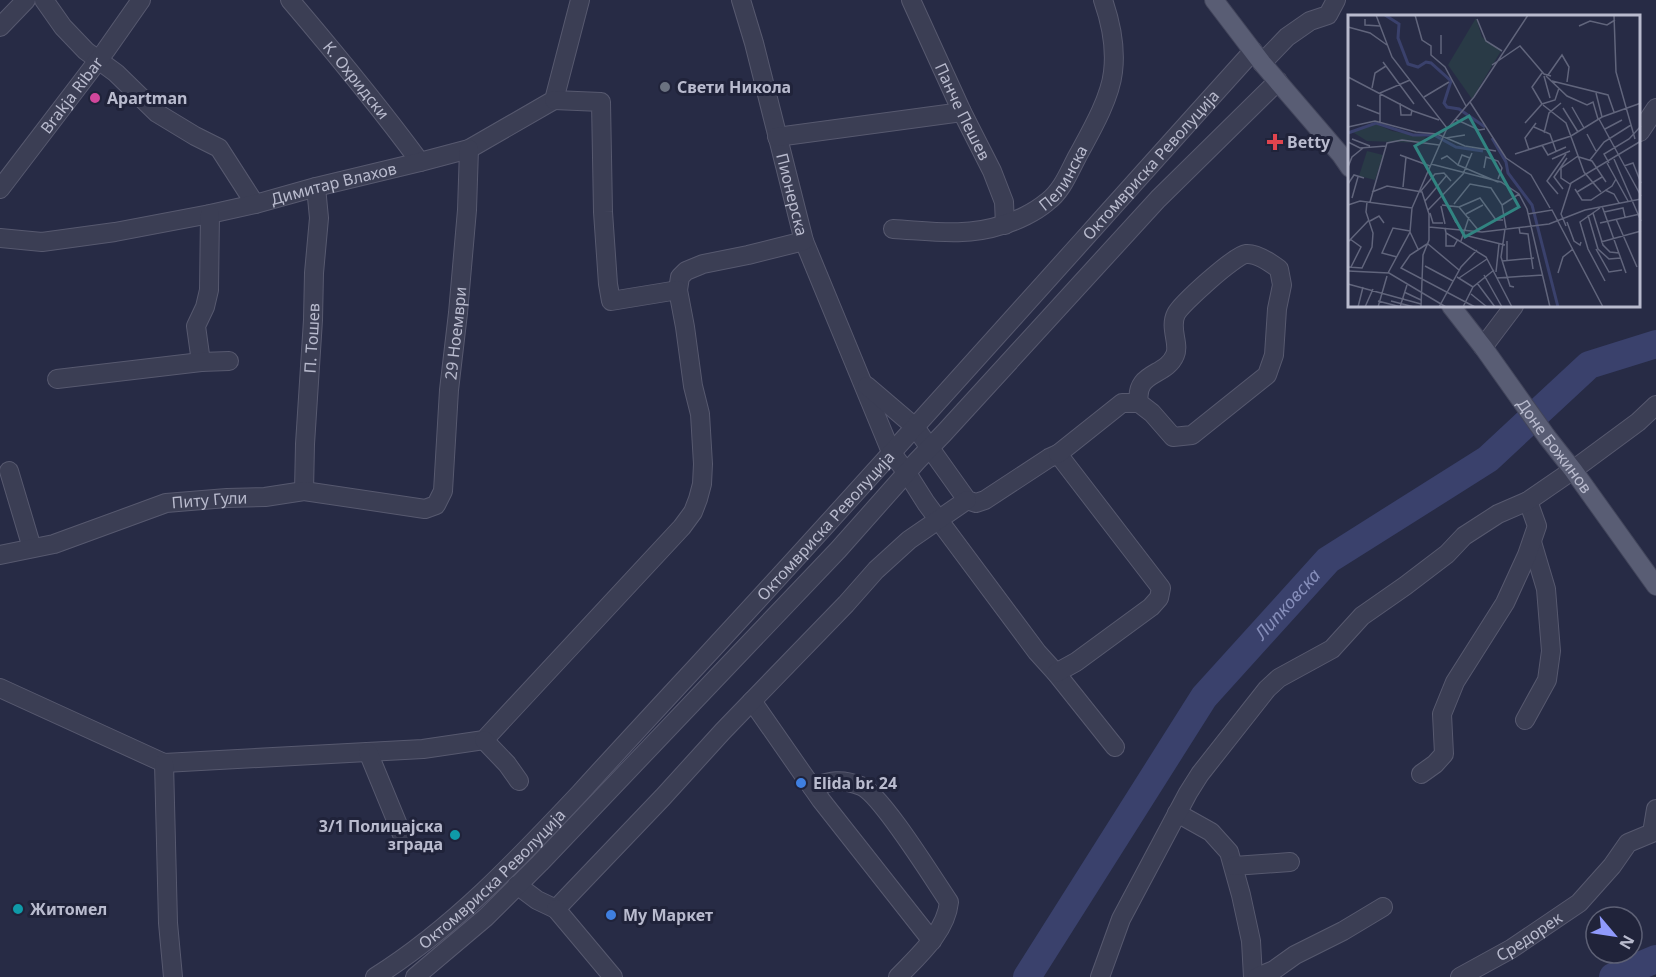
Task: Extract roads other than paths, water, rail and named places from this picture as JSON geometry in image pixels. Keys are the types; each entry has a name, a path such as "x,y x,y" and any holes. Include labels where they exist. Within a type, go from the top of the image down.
{"main road":[{"path":"1214,0 1348,165"},
{"name":"Доне Божинов","path":"1453,308 1656,586"}],"street":[{"path":"0,27 26,0"},
{"path":"44,0 63,27 86,51 116,73 157,113 219,148 255,204"},
{"name":"Brakja Ribar","path":"0,189 141,0"},
{"name":"К. Охридски","path":"290,0 395,127 420,162"},
{"path":"580,0 554,100 601,102 603,212 611,301 678,290"},
{"name":"Пионерска","path":"741,0 804,241 891,452 907,472 926,503 1038,652 1115,747"},
{"name":"Панче Пешев","path":"911,0 962,112 992,171 1004,202 1005,225"},
{"name":"Пелинска","path":"893,229 956,233 986,230 1005,225 1048,202 1070,172 1093,129 1109,89 1113,72 1113,46 1111,29 1102,0"},
{"name":"Октомвриска Револуција","path":"375,977 437,934 514,862 730,631 891,452 1258,57 1310,21 1329,15 1336,0"},
{"name":"Октомвриска Револуција","path":"415,977 486,917 518,885 838,550 1158,199 1278,81"},
{"name":"Димитар Влахов","path":"0,238 42,242 115,232 255,204 469,149 554,100"},
{"path":"1641,130 1656,108"},
{"path":"777,137 962,112"},
{"name":"29 Ноември","path":"425,508 436,505 442,491 449,390 467,210 469,149"},
{"name":"П. Тошев","path":"304,491 314,273 319,218 316,187"},
{"path":"201,362 196,326 206,307 209,290 210,214"},
{"path":"0,688 164,763 423,749 484,740 682,527 693,512 702,484 702,440 700,414 693,386 678,290 680,277 686,271 703,264 804,241"},
{"path":"556,909 876,570 909,540 968,500 976,503 985,500 1048,458 1058,454 1122,403 1139,404 1152,413 1173,437 1192,435 1267,375 1274,355 1277,309 1282,285 1279,269 1257,256 1246,254 1235,258 1186,303 1177,313 1174,323 1177,353 1138,389 1139,404"},
{"path":"1483,347 1512,308"},
{"path":"57,379 201,362 229,361"},
{"name":"Пионерска","path":"863,383 915,427 968,500"},
{"path":"1100,977 1121,919 1177,813 1200,774 1267,689 1280,678 1332,649 1362,616 1447,554 1464,536 1498,514 1528,501 1638,422 1656,405"},
{"path":"1056,673 1076,662 1151,607 1160,598 1161,588 1058,454"},
{"path":"9,471 32,548"},
{"name":"Питу Гули","path":"0,555 54,544 166,503 265,497 304,491 425,508"},
{"path":"1421,774 1444,754 1442,714 1455,682 1505,603 1532,542 1537,526 1528,501"},
{"path":"1525,720 1547,680 1551,651 1546,589 1532,542"},
{"path":"752,701 812,787 932,941"},
{"path":"484,740 507,764 519,781"},
{"path":"368,752 403,837"},
{"path":"164,763 168,923 173,977"},
{"path":"812,787 836,780 863,786 884,806 949,902 948,912 932,941 898,977"},
{"name":"Средорек","path":"1460,977 1511,949 1579,903 1612,866 1628,843 1652,832 1656,808"},
{"path":"1177,813 1211,832 1229,852 1251,941 1253,977"},
{"path":"1234,866 1290,862"},
{"path":"518,885 537,900 556,909 612,977"},
{"path":"1257,977 1274,970 1295,955 1343,931 1383,907"}],"waterway":[{"name":"Липковска","path":"1027,977 1204,697 1328,560 1488,459 1589,365 1656,344"},
{"path":"1613,977 1656,959"}],"place":[{"name":"Свети Никола","path":"665,87"},
{"name":"Apartman","path":"95,98"},
{"name":"Betty","path":"1275,142"},
{"name":"Elida br. 24","path":"801,783"},
{"name":"3/1 Полицајска зграда","path":"455,835"},
{"name":"Житомел","path":"18,909"},
{"name":"Му Маркет","path":"611,915"}]}
